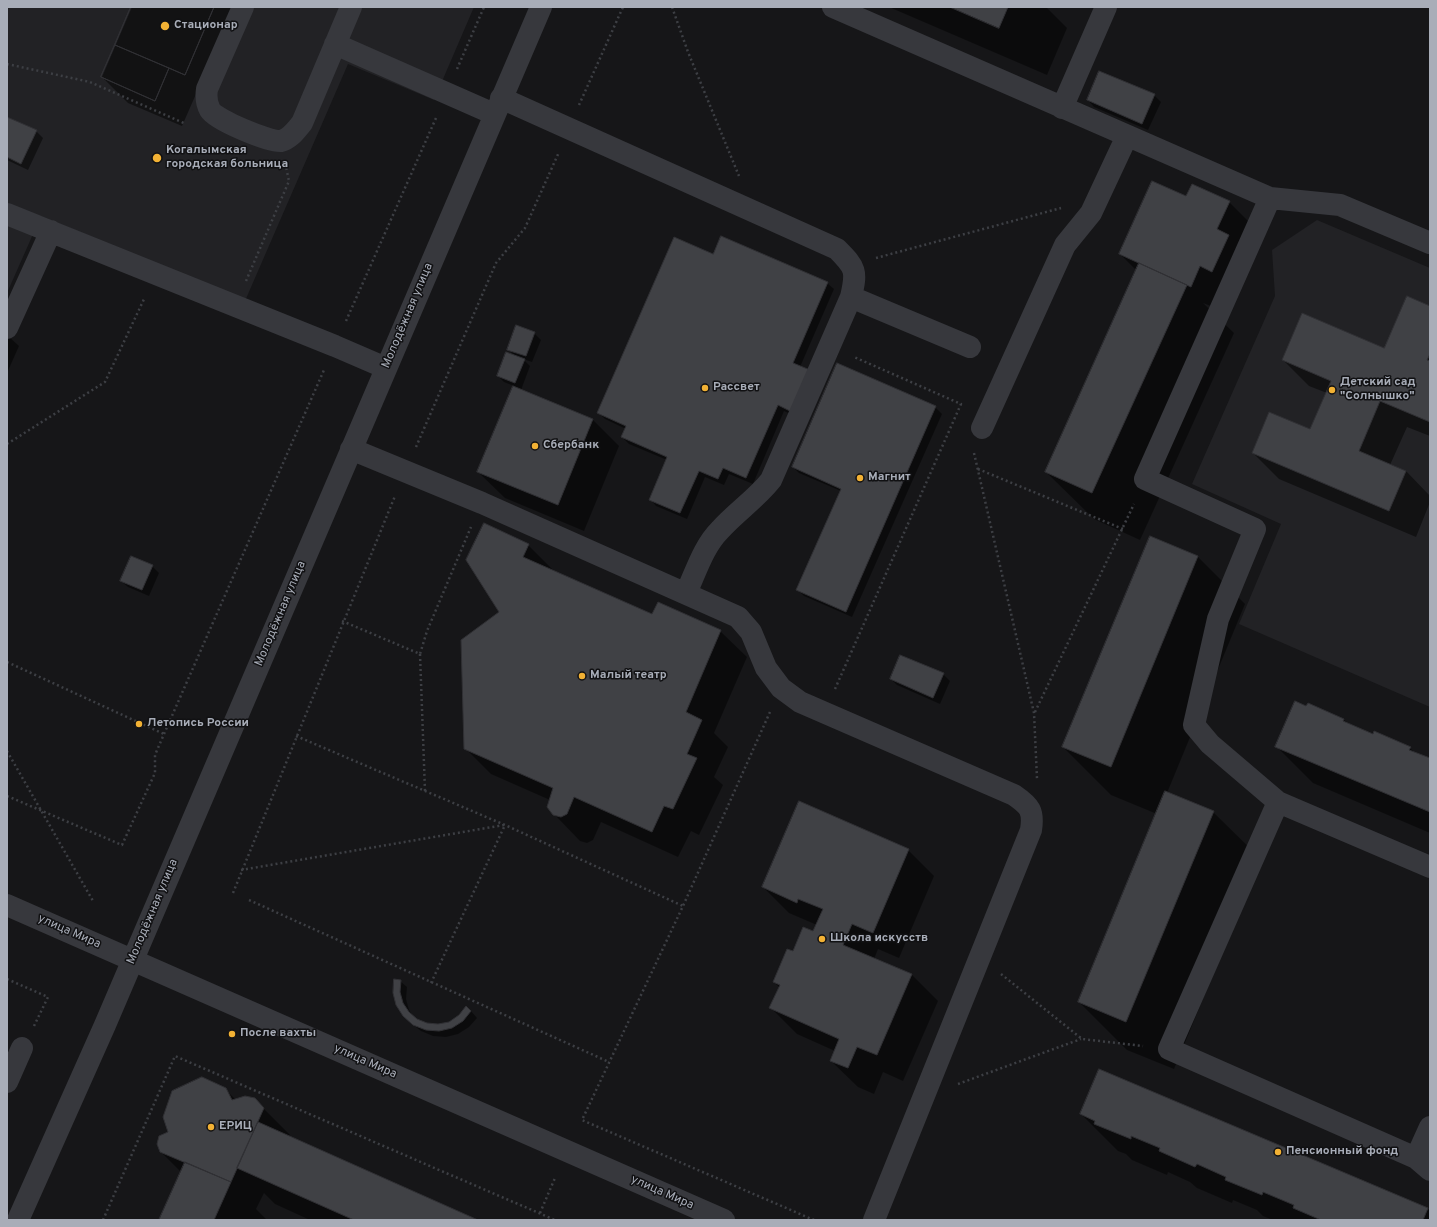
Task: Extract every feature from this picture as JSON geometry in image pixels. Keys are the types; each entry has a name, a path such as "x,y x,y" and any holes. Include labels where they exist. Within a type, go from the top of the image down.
{"street":[{"path":"243,7 207,89 206,101 210,111 218,118 268,139 281,141 293,134 302,123 351,7"},
{"name":"Молодёжная улица","path":"18,1220 133,960 541,7"},
{"path":"833,7 1270,198 1340,205 1430,243"},
{"path":"1062,108 1106,7"},
{"path":"335,44 447,93 498,106 754,212 837,249 853,264 855,280 851,297 771,480 758,495 719,530 705,551 686,593"},
{"path":"982,428 1065,245 1091,213 1127,136"},
{"path":"1270,198 1145,479 1254,529 1218,619 1194,725 1210,744 1278,802 1430,867"},
{"path":"7,214 386,368"},
{"path":"7,328 51,231"},
{"path":"851,297 970,347"},
{"path":"351,449 482,504 738,617 751,632 766,668 781,688 800,702 1014,794 1024,802 1033,816 1031,830 874,1220"},
{"path":"1278,802 1169,1049 1423,1164 1430,1128"},
{"name":"улица Мира","path":"7,905 724,1220"},
{"path":"7,1082 22,1048"}],"path":[{"path":"7,796 122,845 155,773 155,755 164,734 484,7"},
{"path":"672,7 691,60 754,212"},
{"path":"7,64 90,82 190,125"},
{"path":"235,306 289,181 281,141"},
{"path":"853,264 1099,197"},
{"path":"233,893 342,621 496,263 524,228"},
{"path":"7,444 105,382 146,295"},
{"path":"830,346 961,404"},
{"path":"961,404 963,412"},
{"path":"825,712 961,404"},
{"path":"972,448 1034,713 1037,779 1033,816"},
{"path":"978,469 1123,529"},
{"path":"1034,713 1123,529 1145,479"},
{"path":"425,791 420,654 427,630 482,504"},
{"path":"342,621 420,654"},
{"path":"7,662 164,734"},
{"path":"781,688 683,906 582,1120 814,1220"},
{"path":"296,736 505,825 683,906"},
{"path":"7,751 93,901"},
{"path":"241,870 505,825"},
{"path":"432,984 505,825"},
{"path":"249,900 432,984 609,1062"},
{"path":"980,958 1082,1039"},
{"path":"7,979 48,997 22,1048"},
{"path":"923,1097 1082,1039 1169,1049"},
{"path":"104,1220 175,1056 555,1220"},
{"path":"540,1213 555,1178"}],"shaded area":[{"name":"Когалымская городская больница","path":"7,7 474,7 434,100 348,64 245,301 41,216 7,293"},
{"name":"Детский сад \"Солнышко\"","path":"1317,220 1430,268 1430,707 1239,624 1281,524 1192,484 1275,296 1272,250"}],"building":[{"name":"Стационар","path":"131,7 214,7 185,75 169,68 155,101 101,77"},
{"name":"Стационар","path":"131,7 214,7 185,75 115,45"},
{"path":"950,7 1008,7 999,28"},
{"path":"115,45 169,68 155,101 101,77"},
{"path":"1099,71 1155,94 1142,124 1087,100"},
{"path":"7,117 37,130 21,164 7,157"},
{"path":"1152,181 1186,196 1192,184 1230,201 1217,229 1229,235 1212,272 1200,266 1191,287 1119,254"},
{"name":"Рассвет","path":"721,236 828,282 793,363 810,370 792,412 778,405 746,478 723,468 718,479 699,471 680,513 649,500 667,457 621,437 626,426 597,413 674,237 713,254"},
{"path":"1139,263 1187,285 1092,493 1045,472"},
{"path":"1407,296 1430,306 1430,354 1427,360 1430,361 1430,422 1380,401 1359,451 1406,471 1389,511 1252,453 1269,412 1310,429 1331,381 1282,360 1302,313 1384,348"},
{"path":"516,325 535,332 526,356 507,350"},
{"path":"506,352 525,359 515,383 497,376"},
{"name":"Магнит","path":"837,363 936,406 846,612 796,590 841,489 792,467"},
{"name":"Сбербанк","path":"513,386 593,419 558,505 477,472"},
{"name":"Малый театр","path":"484,523 529,544 523,557 652,614 658,602 721,630 686,712 702,720 687,754 697,758 673,809 664,806 652,832 574,797 567,814 561,817 553,815 547,807 553,788 464,749 461,640 499,612 466,560"},
{"path":"1150,536 1198,556 1111,767 1062,747"},
{"path":"131,556 153,565 142,590 120,581"},
{"path":"900,655 944,673 933,698 890,679"},
{"path":"1295,701 1306,706 1308,703 1373,734 1374,731 1411,747 1409,750 1430,758 1430,812 1275,747"},
{"path":"1165,791 1214,811 1126,1022 1078,1002"},
{"name":"Школа искусств","path":"799,801 909,849 873,933 852,924 843,945 912,974 877,1055 857,1047 848,1068 830,1061 839,1039 769,1008 780,985 773,982 787,949 793,951 803,927 813,931 823,909 798,899 797,903 762,887"},
{"path":"394,979 401,980 400,992 403,1003 409,1012 417,1019 427,1023 438,1024 449,1022 459,1015 466,1006 471,1011 463,1021 452,1028 439,1031 426,1030 413,1025 403,1016 396,1005 393,993"},
{"path":"1099,1069 1428,1208 1423,1220 1321,1220 1293,1208 1294,1205 1263,1192 1262,1195 1225,1180 1226,1177 1197,1164 1195,1167 1159,1151 1160,1148 1131,1136 1131,1139 1094,1124 1095,1121 1080,1114"},
{"name":"ЕРИЦ","path":"202,1077 226,1088 232,1100 245,1096 255,1098 264,1108 231,1182 160,1152 157,1144 159,1136 168,1132 163,1117 172,1091"},
{"path":"258,1122 478,1220 354,1220 275,1185 237,1168"},
{"path":"185,1162 231,1182 214,1220 159,1220"}],"place":[{"name":"Стационар","path":"165,26"},
{"name":"Когалымская городская больница","path":"157,158"},
{"name":"Рассвет","path":"705,388"},
{"name":"Детский сад \"Солнышко\"","path":"1332,390"},
{"name":"Сбербанк","path":"535,446"},
{"name":"Магнит","path":"860,478"},
{"name":"Малый театр","path":"582,676"},
{"name":"Летопись России","path":"139,724"},
{"name":"Школа искусств","path":"822,939"},
{"name":"После вахты","path":"232,1034"},
{"name":"ЕРИЦ","path":"211,1127"},
{"name":"Пенсионный фонд","path":"1278,1152"}]}
